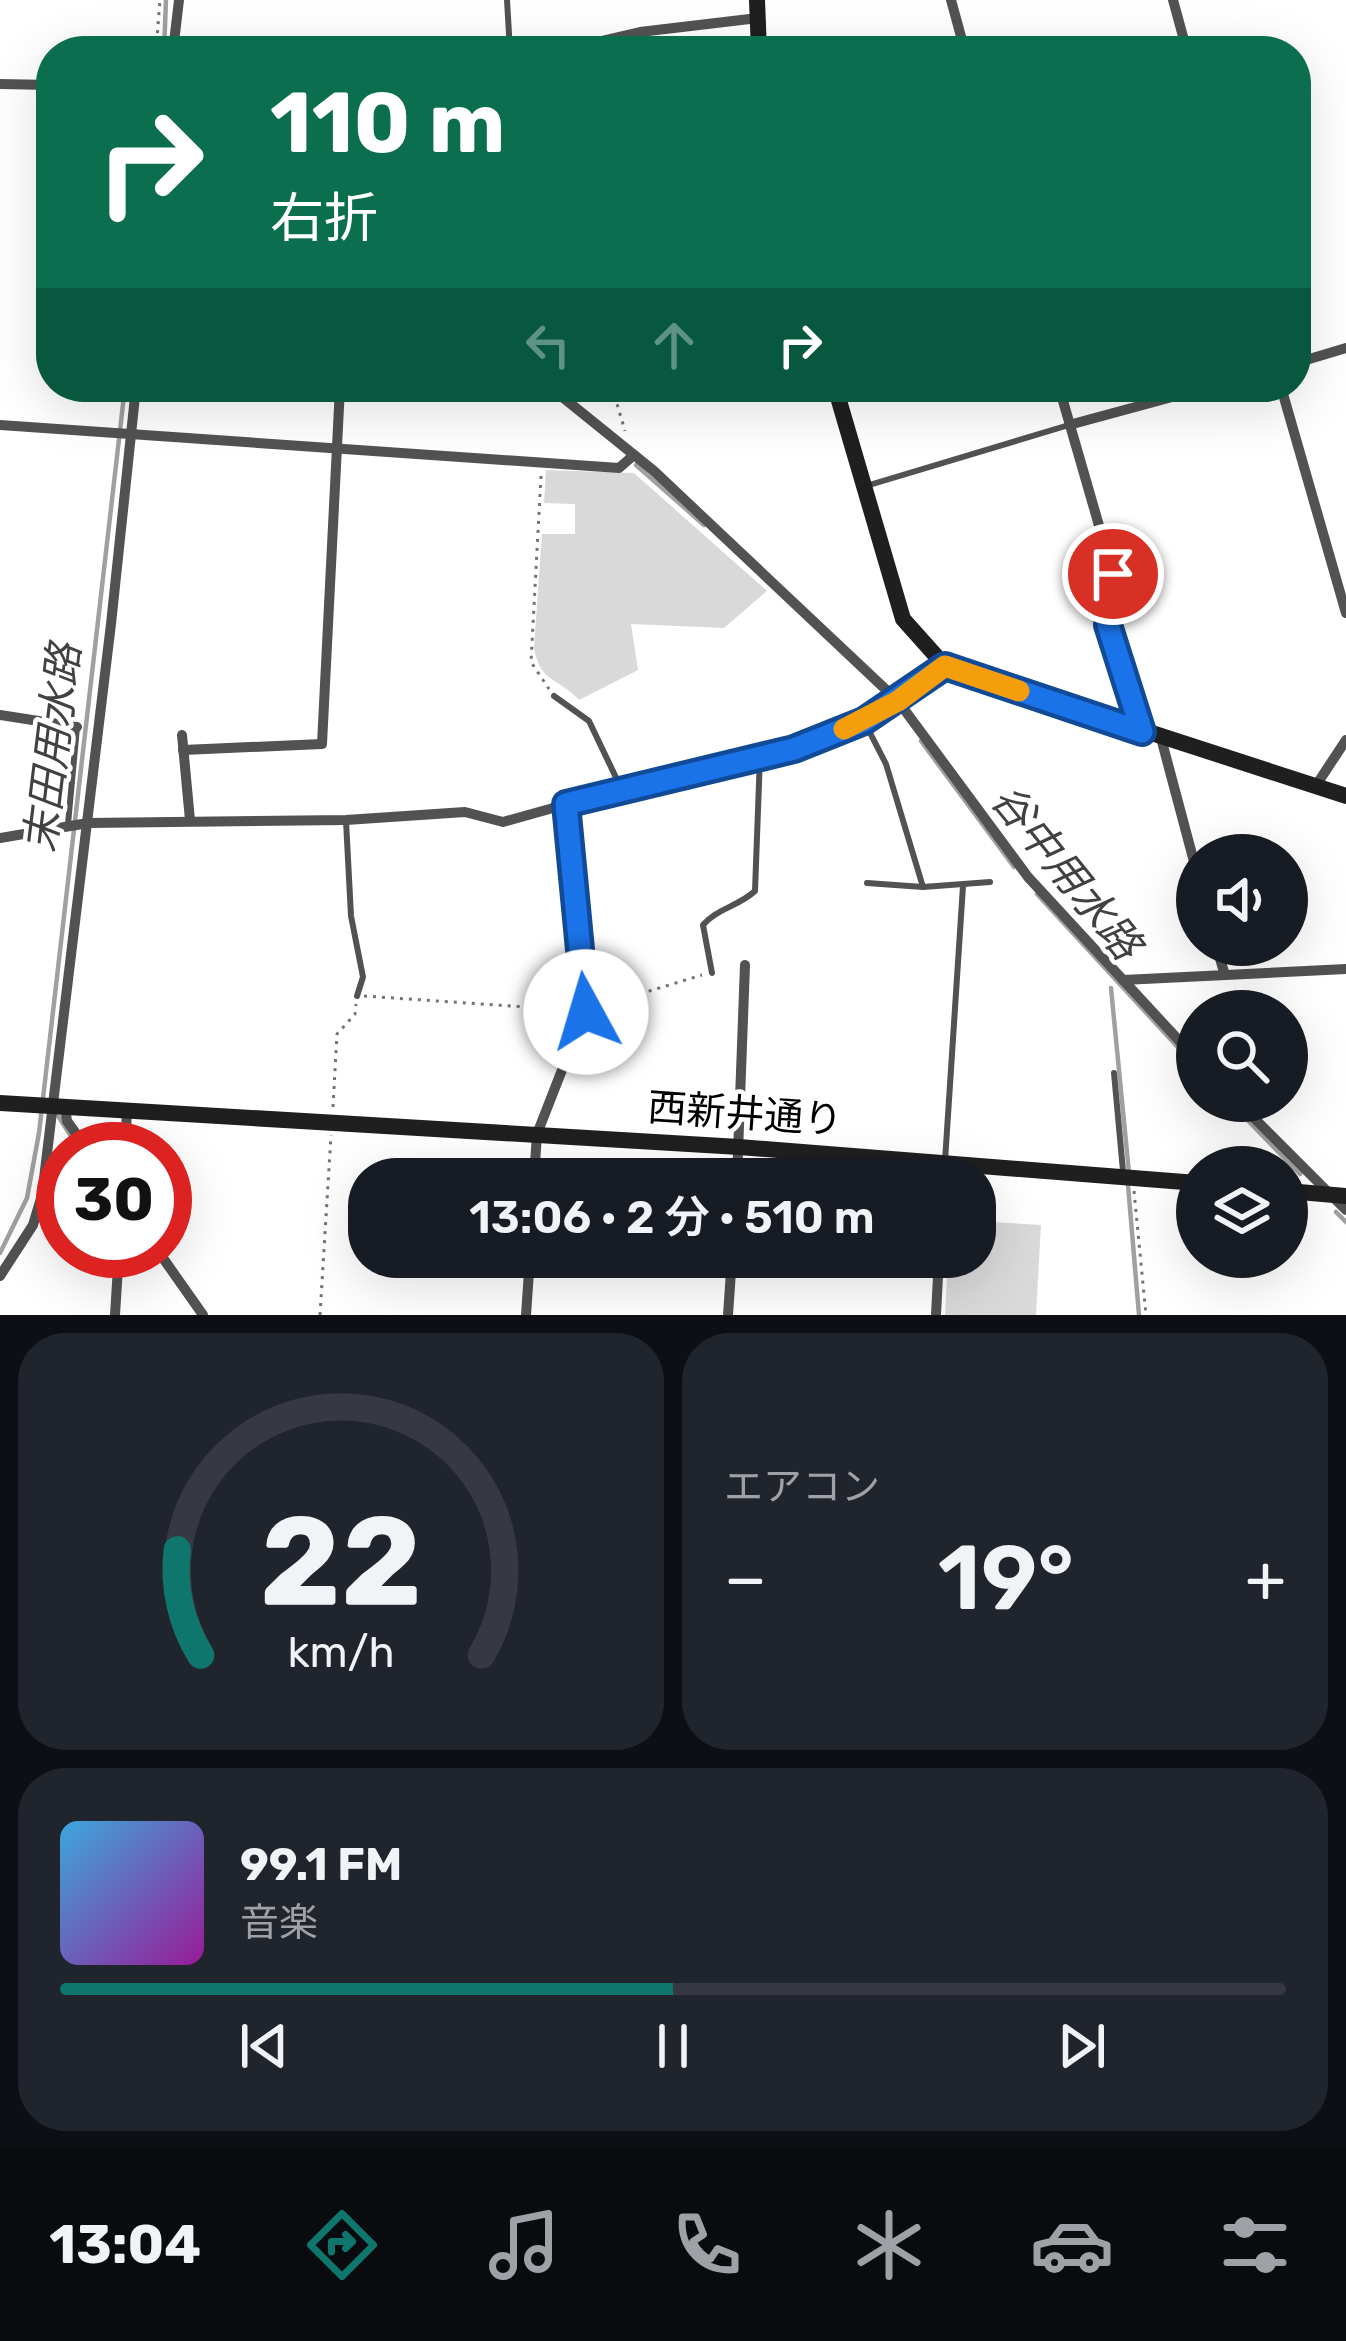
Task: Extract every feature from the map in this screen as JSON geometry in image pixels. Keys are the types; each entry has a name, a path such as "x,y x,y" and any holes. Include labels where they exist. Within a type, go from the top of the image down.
{"street":[{"path":"175,36 179,0"},
{"path":"951,0 961,36"},
{"path":"1173,0 1183,36"},
{"path":"623,36 758,9"},
{"path":"0,84 36,85"},
{"path":"1311,358 1346,348"},
{"path":"0,1276 33,1225 59,1106 134,402"},
{"path":"183,750 322,744 339,402"},
{"path":"569,402 634,455 898,701 1028,877 1176,1037"},
{"path":"839,402 903,619 945,666 1346,796"},
{"path":"1062,402 1113,574 1108,625 1142,732"},
{"path":"1069,425 1154,402"},
{"path":"1285,402 1346,613"},
{"path":"0,425 619,468 634,455"},
{"path":"0,838 88,823 346,820 465,812 503,822 622,788 794,749 864,721 945,666"},
{"path":"0,715 77,727"},
{"path":"182,735 190,820"},
{"path":"1161,738 1187,834"},
{"path":"1315,787 1346,740"},
{"path":"535,1158 537,1134 586,1012 566,804"},
{"path":"739,1158 745,965"},
{"path":"1222,966 1224,973"},
{"path":"1124,980 1346,969"},
{"name":"西新井通り","path":"0,1103 740,1147 838,1158"},
{"path":"59,1106 69,1122"},
{"path":"126,1122 127,1111"},
{"path":"1260,1122 1339,1196 1346,1210"},
{"name":"西新井通り","path":"996,1172 1176,1181"},
{"path":"1308,1193 1339,1196"},
{"path":"115,1315 117,1278"},
{"path":"177,1278 203,1315"},
{"path":"526,1315 529,1278"},
{"path":"728,1315 731,1278"},
{"path":"936,1315 938,1278"}],"lane":[{"path":"507,0 509,36"},
{"path":"863,487 1069,425"},
{"path":"554,697 589,721 622,788"},
{"path":"864,721 886,764 923,887"},
{"path":"68,824 77,727"},
{"path":"712,973 704,925 711,915 738,907 755,891 760,756"},
{"path":"346,820 351,916 363,977 358,996"},
{"path":"867,883 923,887 990,882"},
{"path":"945,1158 963,886"},
{"path":"1114,1073 1128,1177"}],"path":[{"path":"157,36 160,0"},
{"path":"617,402 634,455"},
{"path":"541,463 531,662 554,697"},
{"path":"320,1315 337,1034 356,1014 358,996 586,1012 610,1000 712,973"},
{"path":"1128,1177 1146,1315"}],"shaded area":[{"path":"546,470 634,473 767,591 724,628 631,624 638,670 579,700 545,674 534,647 542,534 575,534 575,504 544,503"},
{"path":"996,1222 1041,1225 1036,1315 945,1315 947,1278 996,1278"}],"waterway":[{"name":"末田用水路","path":"165,36 166,0"},
{"name":"末田用水路","path":"0,1253 27,1198 39,1133 123,402"},
{"name":"谷中用水路","path":"636,465 704,525"},
{"name":"谷中用水路","path":"921,741 1014,867"},
{"name":"谷中用水路","path":"1037,894 1176,1045"},
{"path":"1111,988 1129,1173"},
{"path":"57,1114 62,1122"},
{"name":"谷中用水路","path":"1249,1122 1273,1146"},
{"path":"1128,1185 1139,1315"},
{"name":"谷中用水路","path":"1336,1212 1346,1222"}],"slow traffic":[{"path":"844,729 898,701 945,666 1019,691"}],"route":[{"path":"586,1012 566,804 794,749 864,721 945,666 1142,732 1108,625 1113,574"}]}
